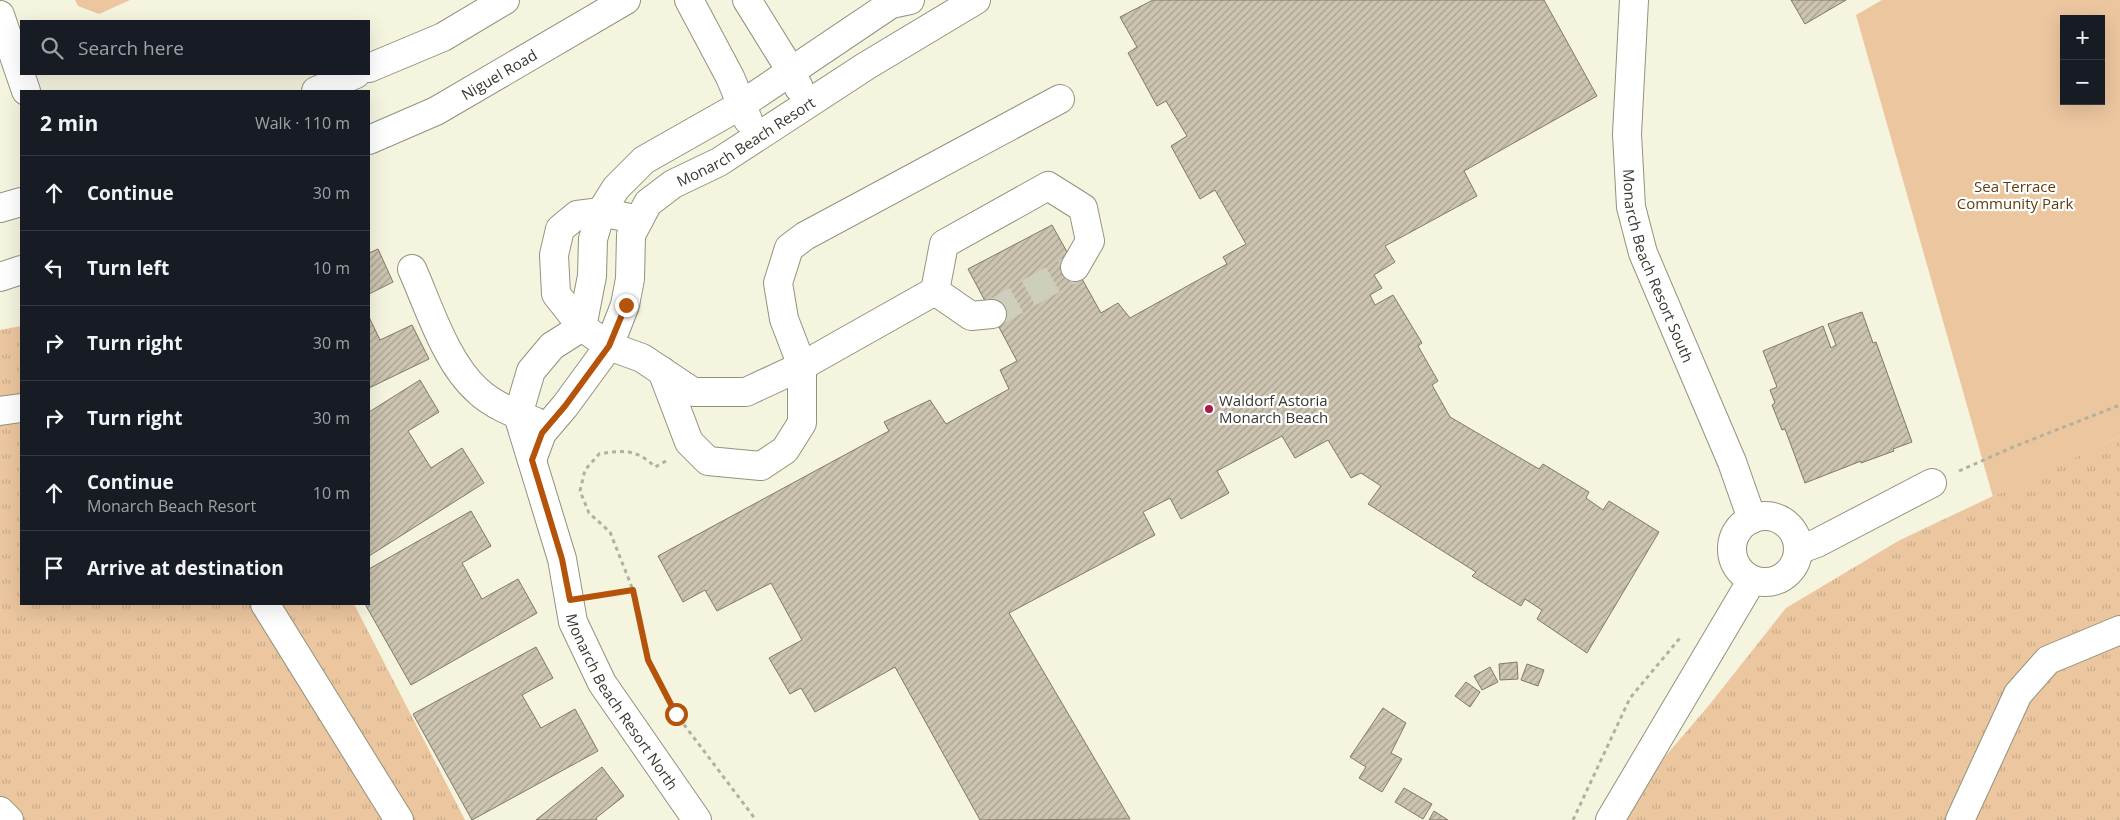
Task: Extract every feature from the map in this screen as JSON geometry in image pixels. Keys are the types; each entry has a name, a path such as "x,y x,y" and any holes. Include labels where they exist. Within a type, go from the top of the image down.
{"street":[{"path":"370,68 443,37 505,0"},
{"name":"Niguel Road","path":"370,140 436,111 626,0"},
{"path":"689,0 730,77 741,105 758,137"},
{"path":"747,0 791,71 807,105"},
{"path":"518,416 532,371 552,346 582,327 592,276 593,240 601,212 616,188 644,160 741,105 846,37 891,4 910,0"},
{"name":"Monarch Beach Resort South","path":"1634,0 1627,134 1631,207 1643,253 1732,462 1752,518"},
{"name":"Monarch Beach Resort","path":"609,346 626,305 630,279 631,235 648,203 673,184 719,162 970,1"},
{"path":"0,15 20,73"},
{"path":"21,75 26,90"},
{"path":"318,90 354,75"},
{"path":"662,370 688,442 708,462 761,466 785,450 802,423 802,366 784,319 778,283 789,248 805,236 1060,99"},
{"path":"639,220 601,212 577,215 560,229 554,255 556,294 582,327 609,346 642,358 694,392 746,392 802,366 935,291 944,244 1048,186 1082,208 1090,241 1076,267"},
{"path":"0,208 20,202"},
{"path":"412,269 455,365 478,391 518,416 548,427"},
{"path":"0,277 20,270"},
{"path":"935,291 971,316 992,314"},
{"path":"532,460 542,433 609,346"},
{"path":"0,411 20,408"},
{"name":"Monarch Beach Resort North","path":"518,416 562,559 574,622 602,683 697,820"},
{"path":"1798,550 1817,543 1932,483"},
{"path":"1765,516 1778,519 1789,526 1796,537 1798,550 1795,562 1788,573 1770,581 1752,580 1741,572 1734,561 1732,549 1734,536 1742,526 1752,518 1765,516"},
{"path":"1610,820 1752,580"},
{"path":"267,605 399,820"},
{"path":"1960,820 2018,694 2048,660 2120,630"},
{"path":"0,811 9,820"}],"path":[{"path":"1932,483 2013,447 2120,405"},
{"path":"682,425 670,459 655,467 643,456 618,451 599,454 585,470 580,491 589,513 610,532 633,590 648,660 676,714 756,820"},
{"path":"570,600 633,590"},
{"path":"1573,820 1630,698 1685,632"}],"green space":[{"path":"75,0 130,0 99,14 78,6"},
{"name":"Sea Terrace Community Park","path":"1882,0 2120,0 2120,436 1993,497 1856,15"},
{"path":"20,326 20,605 355,605 465,820 0,820 0,330"},
{"path":"2120,436 2120,820 1611,820 1710,704 1786,608 1900,540"}],"building":[{"name":"Waldorf Astoria Monarch Beach","path":"1153,0 1544,0 1597,96 1464,171 1477,196 1385,246 1395,262 1374,275 1382,288 1370,295 1375,305 1393,295 1422,343 1418,346 1438,381 1432,385 1450,417 1539,469 1543,464 1589,492 1586,498 1603,510 1609,501 1659,532 1587,653 1537,619 1542,610 1525,599 1521,606 1472,576 1476,572 1368,504 1381,486 1361,473 1351,478 1328,440 1295,458 1282,436 1217,471 1229,493 1181,519 1170,498 1143,512 1155,535 1009,613 1130,819 980,820 895,667 815,712 801,688 790,694 769,658 802,640 771,583 717,611 705,590 683,602 658,556 889,431 884,422 930,400 946,424 1009,389 1000,370 1017,361 968,269 1052,225 1101,313 1118,303 1130,318 1227,264 1223,257 1246,244 1215,190 1200,199 1171,146 1187,136 1166,101 1157,106 1128,53 1137,47 1120,17"},
{"path":"1791,0 1846,0 1805,24"},
{"path":"378,249 393,282 370,294 370,253"},
{"path":"1862,312 1873,343 1876,342 1912,442 1893,449 1894,451 1861,463 1861,461 1805,483 1785,429 1782,430 1772,405 1775,403 1770,390 1777,387 1763,351 1823,326 1831,348 1836,345 1828,324"},
{"path":"370,319 380,340 412,325 429,359 370,388"},
{"path":"420,380 439,412 408,431 431,468 462,448 484,483 370,555 370,411"},
{"path":"471,511 491,546 462,563 482,599 518,579 537,613 411,685 366,605 370,605 370,568"},
{"path":"536,647 553,678 522,695 541,728 575,709 598,751 472,820 413,714"},
{"path":"1517,662 1518,679 1500,680 1499,664"},
{"path":"1527,664 1544,670 1538,686 1521,680"},
{"path":"1490,667 1498,682 1482,690 1474,676"},
{"path":"1466,682 1480,692 1470,707 1455,696"},
{"path":"1383,708 1406,723 1391,753 1402,759 1382,792 1359,778 1366,767 1350,757"},
{"path":"602,767 624,796 596,818 597,820 536,820"},
{"path":"1404,788 1432,804 1423,819 1395,802"},
{"path":"1434,811 1448,820 1429,820"}],"tunnel":[{"path":"992,314 1075,267"}],"place":[{"name":"Waldorf Astoria Monarch Beach","path":"1209,409"}],"route":[{"path":"626,305 609,346 587,373 565,406 542,433 532,460 562,559 570,600 633,590 648,660 676,714"}]}
